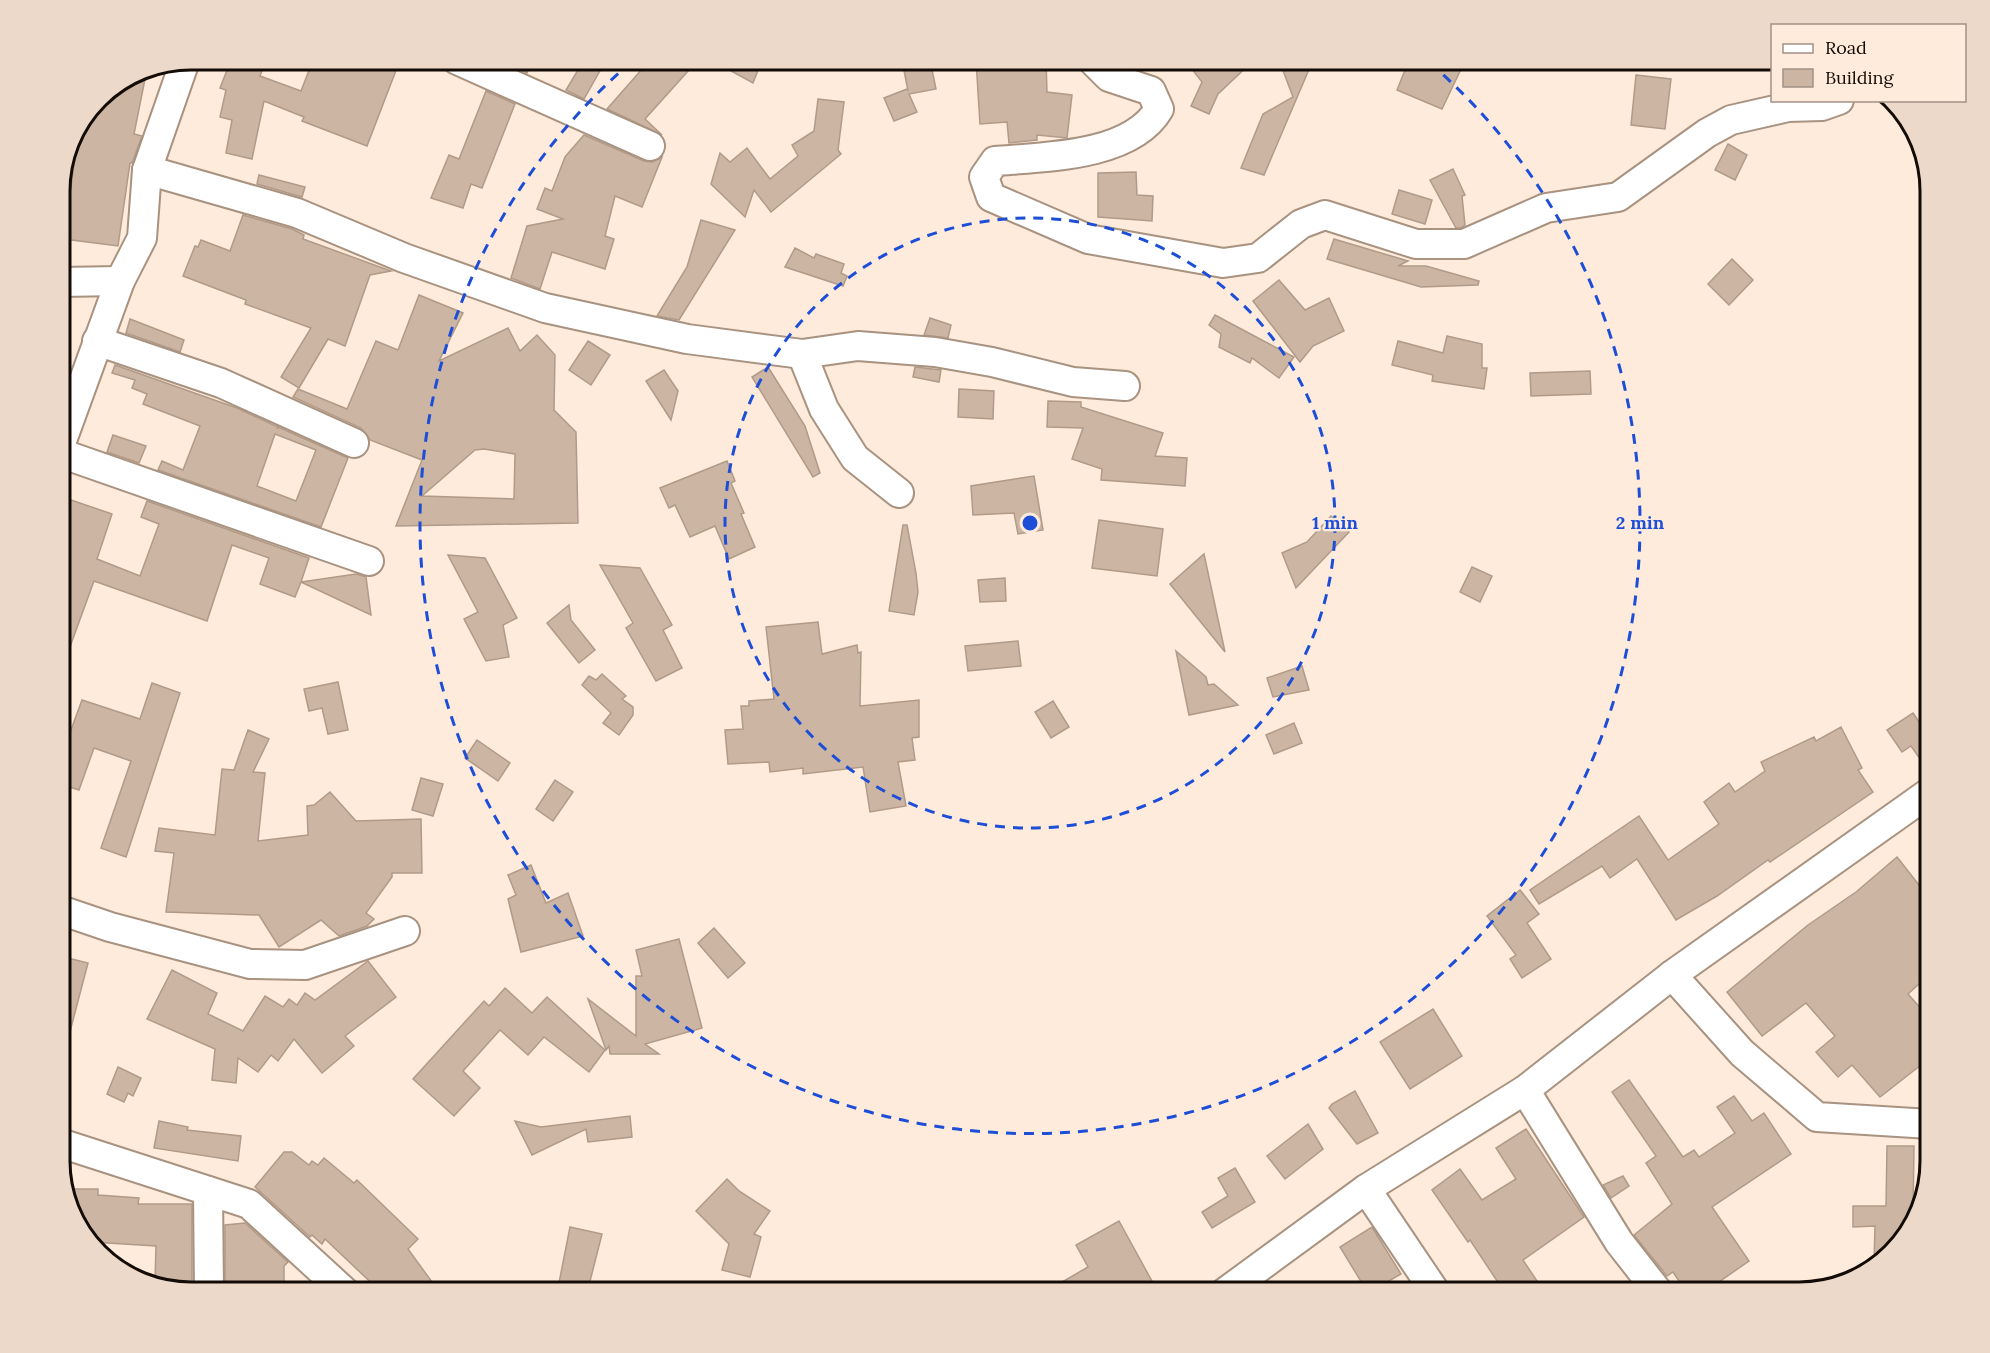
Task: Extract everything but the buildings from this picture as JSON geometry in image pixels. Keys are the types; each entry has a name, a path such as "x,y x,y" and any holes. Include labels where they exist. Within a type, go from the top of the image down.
{"street":[{"path":"1103,70 1109,76 1151,91 1159,109 1151,123 1122,141 1061,155 995,161 984,177 991,197 1088,239 1223,263 1258,258 1301,224 1325,215 1416,244 1464,244 1546,208 1618,197 1707,133 1731,120 1788,107 1822,106 1833,102"},
{"path":"71,414 120,281 142,238 147,170 181,71"},
{"path":"481,71 650,146"},
{"path":"147,170 297,213 404,258 545,308 687,339 802,354 858,346 935,352 1073,382 1125,386"},
{"path":"71,282 120,281"},
{"path":"97,340 221,383 354,443"},
{"path":"802,354 824,408 855,458 899,493"},
{"path":"71,457 369,561"},
{"path":"1239,1282 1366,1189 1525,1090 1672,975 1920,799"},
{"path":"71,914 110,927 250,964 305,965 405,931"},
{"path":"1672,975 1742,1053 1817,1117 1920,1123"},
{"path":"1525,1090 1619,1242 1650,1282"},
{"path":"71,1147 249,1204 334,1282"},
{"path":"1366,1189 1429,1282"},
{"path":"208,1191 209,1282"}]}
